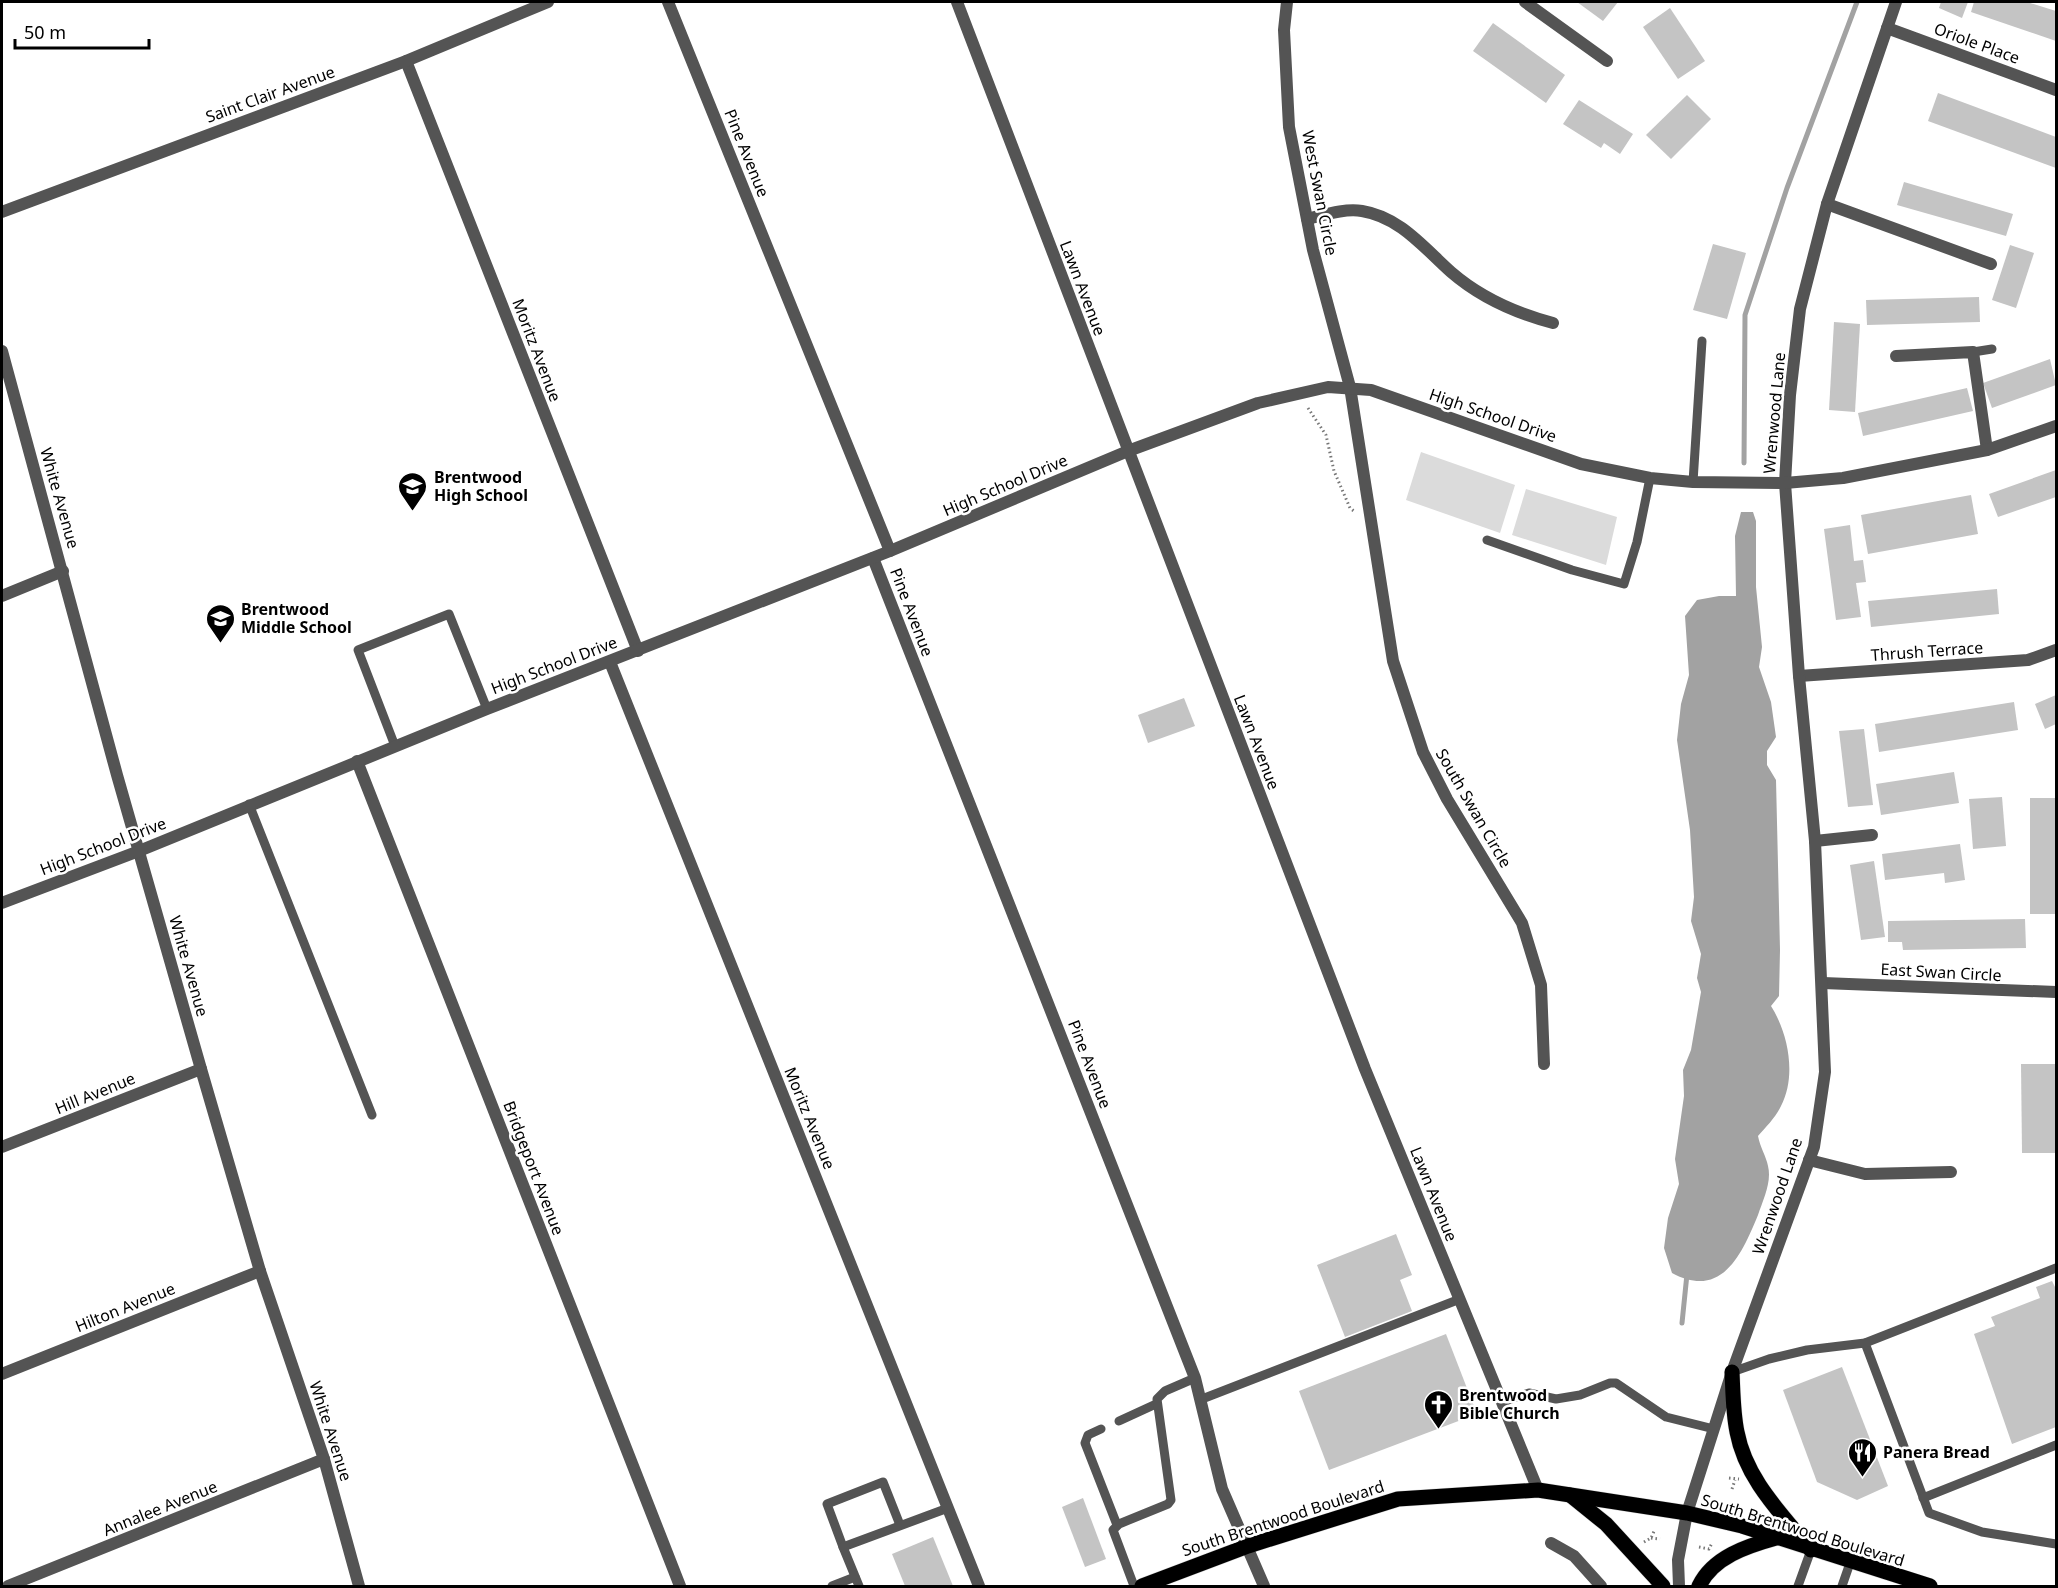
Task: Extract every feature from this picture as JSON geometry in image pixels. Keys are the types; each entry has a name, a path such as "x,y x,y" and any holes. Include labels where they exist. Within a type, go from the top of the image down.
{"main road":[{"path":"1732,1372 1737,1431 1749,1467 1761,1488 1811,1550"},
{"name":"South Brentwood Boulevard","path":"1142,1587 1248,1546 1398,1499 1538,1490 1688,1513 1776,1538 1929,1587"},
{"path":"1570,1495 1606,1524 1663,1587"},
{"path":"1699,1587 1704,1576 1719,1562 1752,1544 1776,1538"}],"street":[{"name":"Saint Clair Avenue","path":"2,212 406,61 548,2"},
{"name":"Pine Avenue","path":"668,2 890,551"},
{"name":"Lawn Avenue","path":"957,2 1360,1058 1538,1490"},
{"name":"West Swan Circle","path":"1287,2 1284,30 1289,127 1307,219 1350,387"},
{"path":"1525,2 1607,61"},
{"name":"Wrenwood Lane","path":"1680,1587 1678,1560 1688,1513 1732,1372 1814,1147 1825,1072 1824,983 1815,841 1799,676 1785,483 1790,395 1800,309 1827,204 1896,2"},
{"name":"Oriole Place","path":"1887,28 2056,90"},
{"name":"Moritz Avenue","path":"406,61 638,651"},
{"path":"1827,204 1991,264"},
{"path":"1307,219 1360,210 1383,217 1423,245 1451,272 1482,295 1506,308 1553,322"},
{"name":"White Avenue","path":"2,351 201,1069 260,1271 324,1459 359,1587"},
{"path":"1896,356 1973,352 1987,450"},
{"name":"High School Drive","path":"2,903 139,851 249,804 873,558 1128,451 1258,403 1328,387 1371,390 1581,464 1650,478 1693,482 1785,483 1843,478 1987,450 2056,426"},
{"name":"South Swan Circle","path":"1350,387 1393,661 1405,705 1423,752 1447,799 1522,923 1534,956 1544,1013 1544,1064"},
{"name":"Pine Avenue","path":"873,558 1195,1378 1222,1489 1264,1587"},
{"path":"2,596 63,571"},
{"name":"Thrush Terrace","path":"1799,676 2028,660 2056,650"},
{"name":"Moritz Avenue","path":"610,662 979,1587"},
{"name":"Bridgeport Avenue","path":"357,761 680,1587"},
{"path":"1815,841 1872,835"},
{"name":"East Swan Circle","path":"1824,983 2056,992"},
{"name":"Hill Avenue","path":"2,1147 201,1069"},
{"path":"1809,1160 1865,1174 1951,1172"},
{"name":"Hilton Avenue","path":"2,1374 260,1271"},
{"name":"Annalee Avenue","path":"8,1587 324,1459"},
{"path":"1551,1543 1574,1556 1589,1570 1601,1587"}],"lane":[{"path":"1693,482 1702,340"},
{"path":"1973,352 1992,349"},
{"path":"1487,540 1572,570 1624,584 1637,542 1650,478"},
{"path":"395,746 358,650 449,614 487,709"},
{"path":"249,804 372,1115"},
{"path":"1732,1372 1769,1359 1807,1350 1864,1343 2056,1268"},
{"path":"1202,1400 1460,1299"},
{"path":"1864,1343 1929,1513 1956,1524 2025,1541 2056,1544"},
{"path":"1119,1420 1156,1404 1166,1391 1195,1378"},
{"path":"1502,1402 1529,1393 1556,1399 1580,1395 1610,1383 1616,1383 1666,1417 1714,1428"},
{"path":"1134,1587 1113,1534 1117,1525 1168,1504 1171,1500 1156,1404"},
{"path":"1101,1429 1088,1436 1085,1443 1117,1525"},
{"path":"1923,1497 2056,1445"},
{"path":"832,1587 857,1582 826,1504 883,1482 900,1525"},
{"path":"843,1547 948,1508"},
{"path":"1798,1587 1811,1550"},
{"path":"1842,1587 1850,1563"}],"path":[{"path":"1298,394 1326,435 1334,471 1350,508 1369,516"},
{"path":"1732,1489 1736,1480"},
{"path":"1640,1545 1651,1538 1655,1529"},
{"path":"1651,1538 1660,1539"},
{"path":"1699,1547 1709,1549 1712,1543"}],"shaded area":[{"path":"1421,452 1515,485 1500,533 1406,500"},
{"path":"1526,489 1617,517 1606,565 1512,535"},
{"path":"1741,512 1753,512 1756,521 1756,587 1762,647 1759,667 1771,702 1776,737 1767,751 1767,765 1776,780 1780,950 1779,996 1771,1006 1786,1041 1789,1081 1781,1106 1758,1136 1767,1162 1769,1178 1758,1215 1745,1244 1728,1269 1717,1277 1704,1281 1689,1280 1672,1273 1664,1248 1668,1218 1679,1184 1675,1159 1684,1096 1683,1070 1691,1050 1701,992 1697,978 1701,954 1691,921 1694,897 1690,830 1677,740 1681,704 1689,675 1685,616 1697,600 1736,596 1735,536"}],"building":[{"path":"1577,2 1618,2 1603,21"},
{"path":"1941,2 1968,2 1962,18 1939,8"},
{"path":"1974,2 2027,2 2056,11 2056,41 1971,12"},
{"path":"1670,8 1705,61 1678,79 1643,27"},
{"path":"1493,23 1565,75 1546,103 1473,51"},
{"path":"1938,93 2056,137 2056,168 1928,121"},
{"path":"1687,95 1711,119 1671,159 1646,135"},
{"path":"1579,100 1633,134 1620,154 1604,143 1601,148 1563,124"},
{"path":"1904,182 2013,214 2006,236 1897,205"},
{"path":"1713,244 1746,253 1727,319 1693,310"},
{"path":"2010,245 2034,253 2016,308 1992,300"},
{"path":"1979,297 1980,322 1867,325 1866,300"},
{"path":"1834,322 1860,324 1855,412 1829,410"},
{"path":"2050,359 2056,385 1992,408 1983,383"},
{"path":"1967,388 1973,411 1863,436 1858,413"},
{"path":"2056,470 2056,497 1998,517 1989,494"},
{"path":"1971,495 1978,534 1868,554 1861,515"},
{"path":"1850,525 1854,561 1863,560 1866,582 1856,583 1861,617 1836,620 1824,529"},
{"path":"1997,589 1999,614 1871,627 1868,601"},
{"path":"2056,695 2056,724 2045,729 2035,704"},
{"path":"1184,698 1195,726 1148,743 1138,715"},
{"path":"2014,702 2018,730 1879,752 1875,724"},
{"path":"1864,729 1873,805 1848,807 1839,731"},
{"path":"1954,772 1959,803 1881,815 1876,784"},
{"path":"2002,797 2006,846 1973,849 1969,799"},
{"path":"2030,798 2056,798 2056,914 2030,914"},
{"path":"1960,844 1965,880 1945,883 1944,873 1885,880 1882,854"},
{"path":"1874,861 1885,937 1861,940 1850,865"},
{"path":"2025,919 2026,948 1903,950 1902,942 1888,942 1888,921"},
{"path":"2021,1064 2056,1064 2056,1153 2022,1153"},
{"path":"1396,1234 1412,1275 1400,1280 1412,1311 1345,1337 1317,1265"},
{"path":"2052,1281 2056,1289 2056,1427 2012,1444 1974,1334 1995,1326 1991,1317 2040,1298 2036,1287"},
{"path":"1446,1334 1477,1414 1329,1470 1299,1391"},
{"path":"1842,1367 1888,1486 1857,1500 1817,1482 1783,1390"},
{"path":"1083,1498 1106,1559 1085,1567 1062,1507"},
{"path":"933,1537 953,1586 905,1586 892,1554"}],"waterway":[{"path":"1744,463 1745,315 1787,188 1857,2"},
{"path":"1682,1323 1687,1274"}],"place":[{"name":"Brentwood High School","path":"413,512"},
{"name":"Brentwood Middle School","path":"220,644"},
{"name":"Brentwood Bible Church","path":"1438,1430"},
{"name":"Panera Bread","path":"1862,1478"}]}
